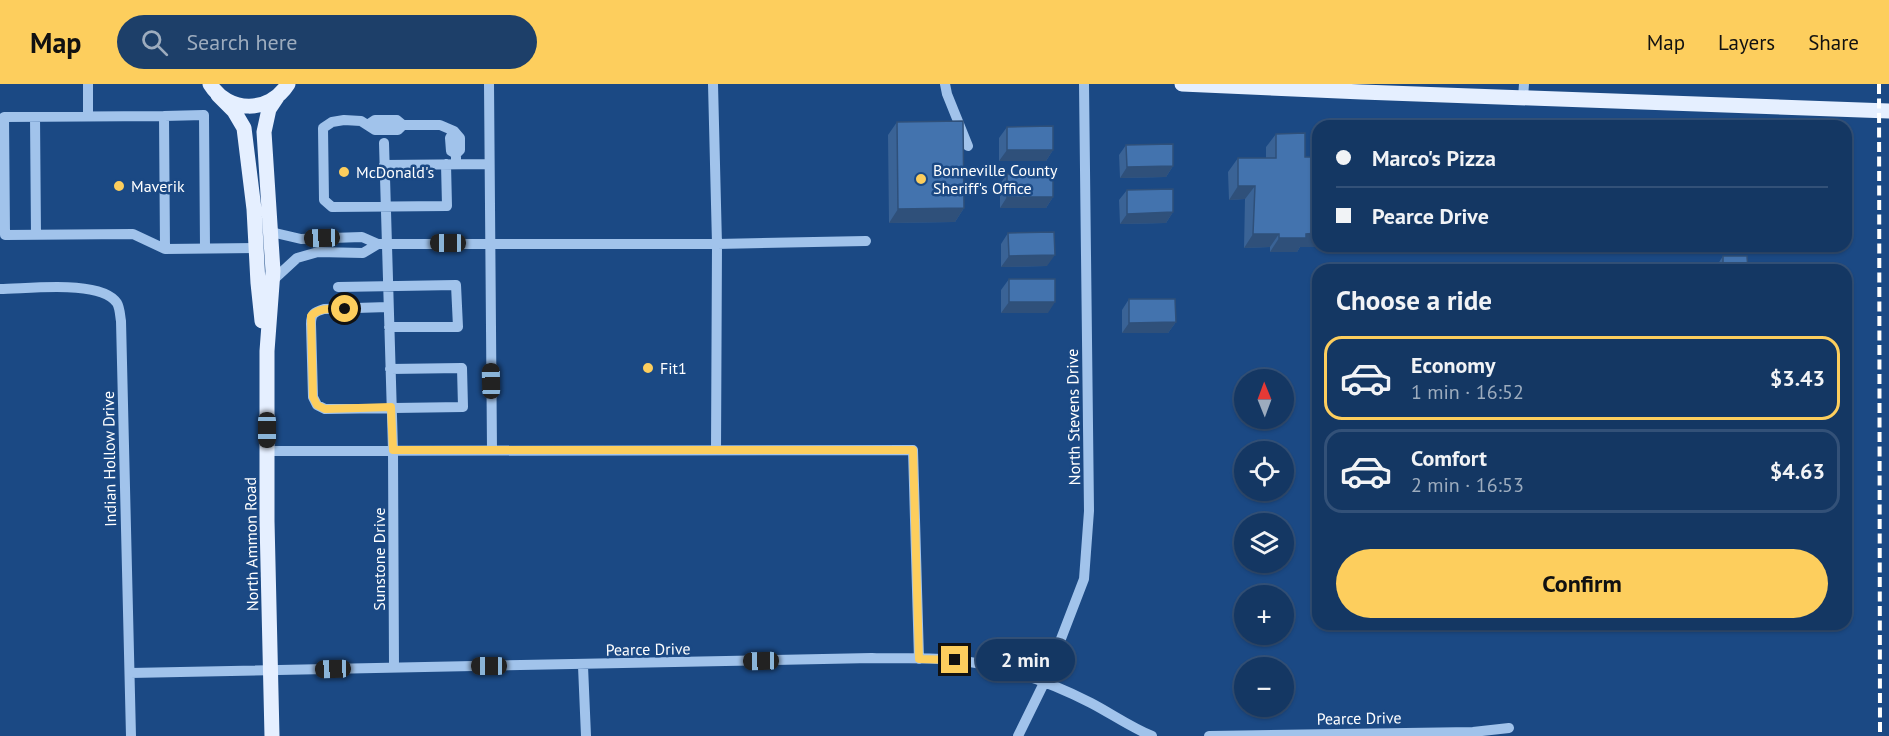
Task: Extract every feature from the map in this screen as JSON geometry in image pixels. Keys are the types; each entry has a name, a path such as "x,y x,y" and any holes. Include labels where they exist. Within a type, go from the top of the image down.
{"main road":[{"path":"1182,84 1523,91 1889,111"},
{"path":"214,89 225,100 238,106 252,107 265,104 285,88"},
{"name":"North Ammon Road","path":"272,736 267,351 272,281 264,132 268,109 285,88"},
{"name":"North Ammon Road","path":"214,89 234,111 244,128 252,188 258,283 267,351"}],"street":[{"path":"88,84 88,116"},
{"path":"489,84 492,450"},
{"path":"713,84 717,244 716,450"},
{"path":"945,84 946,94 968,146"},
{"name":"North Stevens Drive","path":"1018,736 1044,683 1084,579 1089,512 1084,84"},
{"path":"205,248 204,115 4,117 5,235 133,234 165,249 256,248"},
{"path":"164,116 165,249"},
{"path":"35,117 36,235"},
{"path":"355,120 369,124 375,130 398,130 403,125 440,125 454,131 459,138 460,150 452,161 447,206 385,207 332,207 326,204 324,200 323,129 332,122 355,120"},
{"name":"Sunstone Drive","path":"384,143 385,207 382,244 387,286 393,450 394,667"},
{"path":"384,165 452,161 489,164"},
{"path":"271,232 301,238 362,237 382,244 717,244 866,241"},
{"path":"272,281 297,258 318,252 363,253 382,244"},
{"path":"338,287 456,285 458,327 389,327"},
{"name":"Indian Hollow Drive","path":"0,289 87,288 106,293 117,304 121,321 131,736"},
{"path":"388,307 324,309 311,316 313,397 317,405 325,409 463,407 462,368 390,369"},
{"path":"267,451 913,450 919,659"},
{"name":"Pearce Drive","path":"130,673 394,667 583,666 872,658 955,660 1006,670 1044,683 1090,703 1131,727 1152,736"},
{"path":"583,666 586,736"},
{"name":"Pearce Drive","path":"1209,736 1473,734 1509,728"}],"building":[{"name":"Bonneville County Sheriff's Office","path":"963,121 964,208 898,209 897,122"},
{"path":"1053,126 1053,150 1007,150 1007,127"},
{"path":"1305,133 1305,157 1312,157 1312,234 1306,234 1306,238 1279,238 1279,234 1253,234 1255,186 1238,186 1238,158 1276,158 1276,134"},
{"path":"1173,144 1173,166 1127,167 1126,145"},
{"path":"1007,174 1053,174 1053,197 1007,197"},
{"path":"1173,189 1173,212 1127,214 1127,190"},
{"path":"1054,232 1055,255 1009,256 1008,233"},
{"path":"1723,256 1747,256 1748,264 1723,264"},
{"path":"1009,279 1055,279 1055,302 1009,302"},
{"path":"1129,299 1175,299 1176,322 1129,323"}],"railway":[{"path":"1879,84 1880,736"}],"place":[{"name":"McDonald's","path":"344,172"},
{"name":"Bonneville County Sheriff's Office","path":"921,179"},
{"name":"Maverik","path":"119,186"},
{"name":"Fit1","path":"648,368"}],"route":[{"path":"345,309 324,309 311,316 313,397 317,405 325,409 391,407 393,450 913,450 919,659 955,660"}]}
